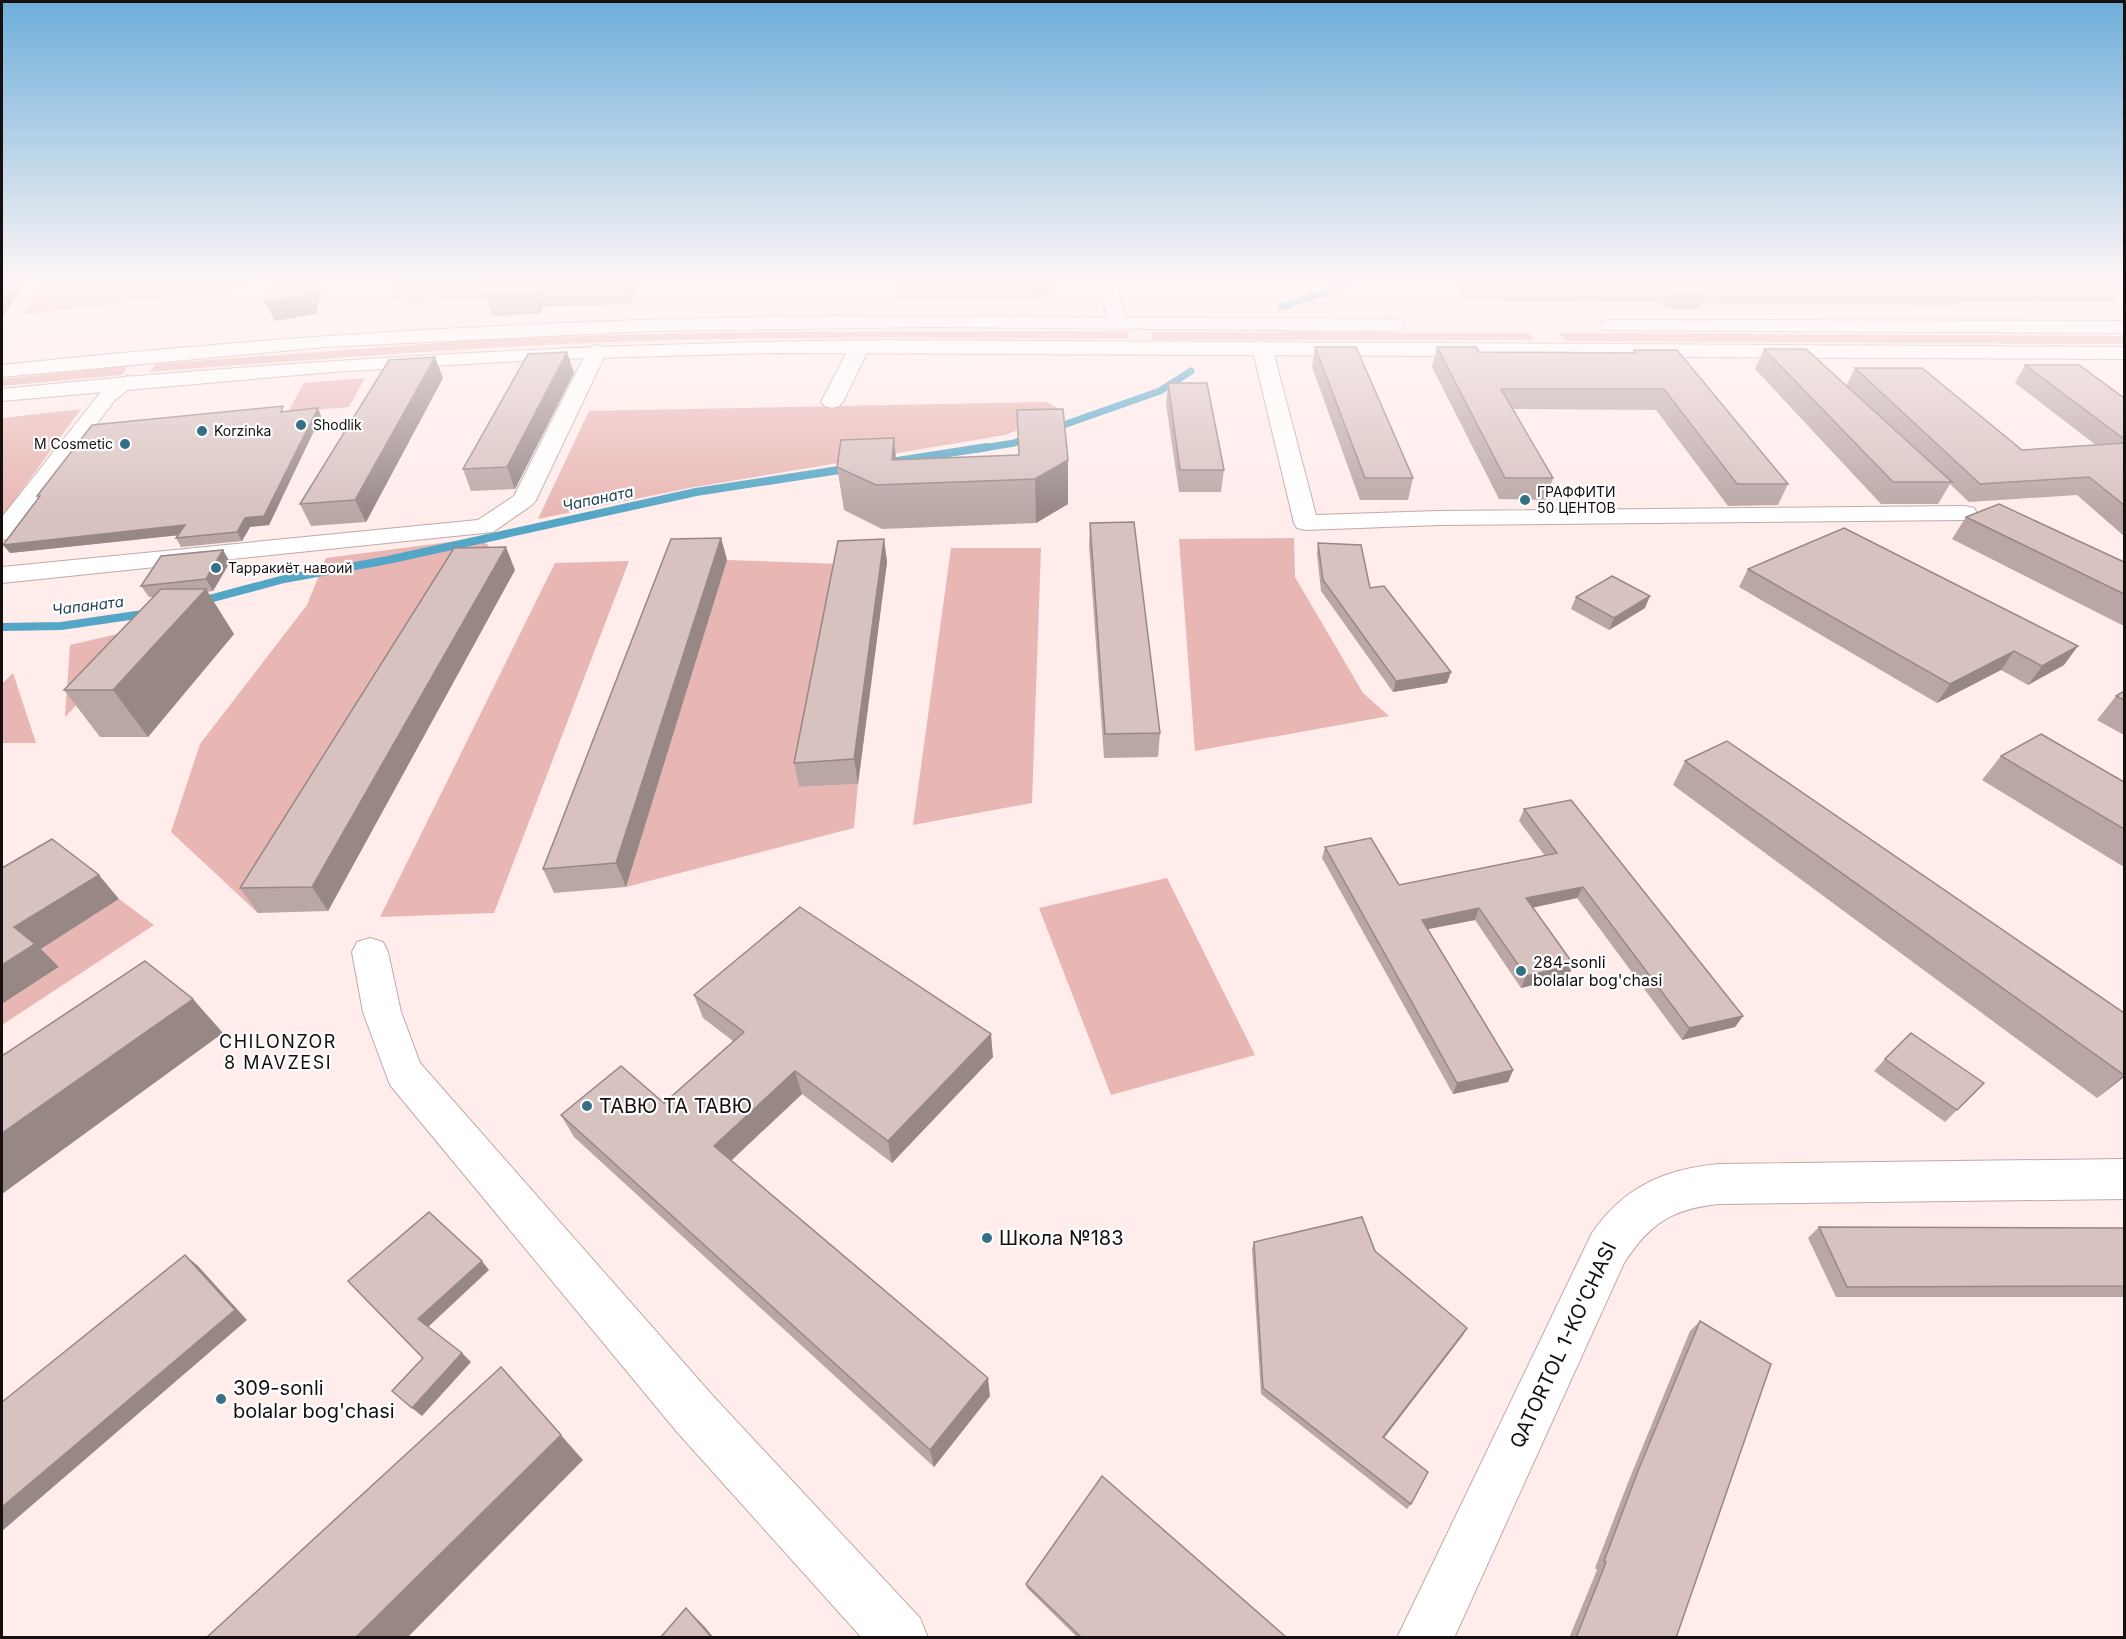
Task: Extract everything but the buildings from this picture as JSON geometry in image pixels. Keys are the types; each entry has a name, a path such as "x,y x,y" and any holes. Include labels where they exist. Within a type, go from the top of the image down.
{"main road":[{"path":"2,371 96,361"},
{"path":"2,533 107,397 128,382 145,361"},
{"path":"2,395 128,382 396,361"},
{"path":"2,575 484,527 524,500 592,361"},
{"path":"832,402 852,361"},
{"path":"1266,361 1306,523 1438,518 1965,513 1940,490"},
{"path":"1804,361 1814,372"},
{"path":"370,952 382,1012 404,1072 695,1414 900,1638"},
{"name":"QATORTOL 1-KO'CHASI","path":"1425,1638 1608,1248 1625,1224 1655,1200 1673,1191 1695,1185 2124,1179"}],"shaded area":[{"path":"190,361 289,361 149,372 156,364"},
{"path":"127,366 122,375 2,386 2,379"},
{"path":"365,378 349,407 288,412 304,383"},
{"path":"1047,402 1064,412 1005,435 689,488 538,519 589,411"},
{"path":"81,409 2,517 3,418"},
{"path":"480,538 515,570 464,571 258,913 171,832 200,744 307,605 326,558"},
{"path":"1294,538 1295,577 1363,693 1389,716 1195,751 1179,539"},
{"path":"951,548 1041,548 1032,803 913,825"},
{"path":"727,560 841,564 800,787 858,784 854,828 626,887"},
{"path":"629,561 494,913 380,917 555,563"},
{"path":"152,626 65,717 70,645"},
{"path":"13,673 36,743 2,743 2,684"},
{"path":"1167,878 1255,1055 1111,1095 1039,908"},
{"path":"119,899 154,925 2,1025 2,1004 58,968 38,951"}],"waterway":[{"name":"Чапаната","path":"1052,429 1160,391 1191,371"},
{"name":"Чапаната","path":"978,449 1014,443 1032,436"},
{"name":"Чапаната","path":"891,462 987,447"},
{"name":"Чапаната","path":"198,602 284,579 388,560 696,492 852,468"},
{"name":"Чапаната","path":"2,627 61,626 150,613"}],"place":[{"name":"Shodlik","path":"301,425"},
{"name":"Korzinka","path":"202,431"},
{"name":"M Cosmetic","path":"125,444"},
{"name":"ГРАФФИТИ 50 ЦЕНТОВ","path":"1525,500"},
{"name":"Тарракиёт навоий","path":"216,568"},
{"name":"284-sonli bolalar bog'chasi","path":"1521,971"},
{"name":"ТАВЮ ТА ТАВЮ","path":"587,1106"},
{"name":"Школа №183","path":"987,1238"},
{"name":"309-sonli bolalar bog'chasi","path":"221,1399"}],"district":[{"name":"CHILONZOR 8 MAVZESI","path":"278,1052"}]}
